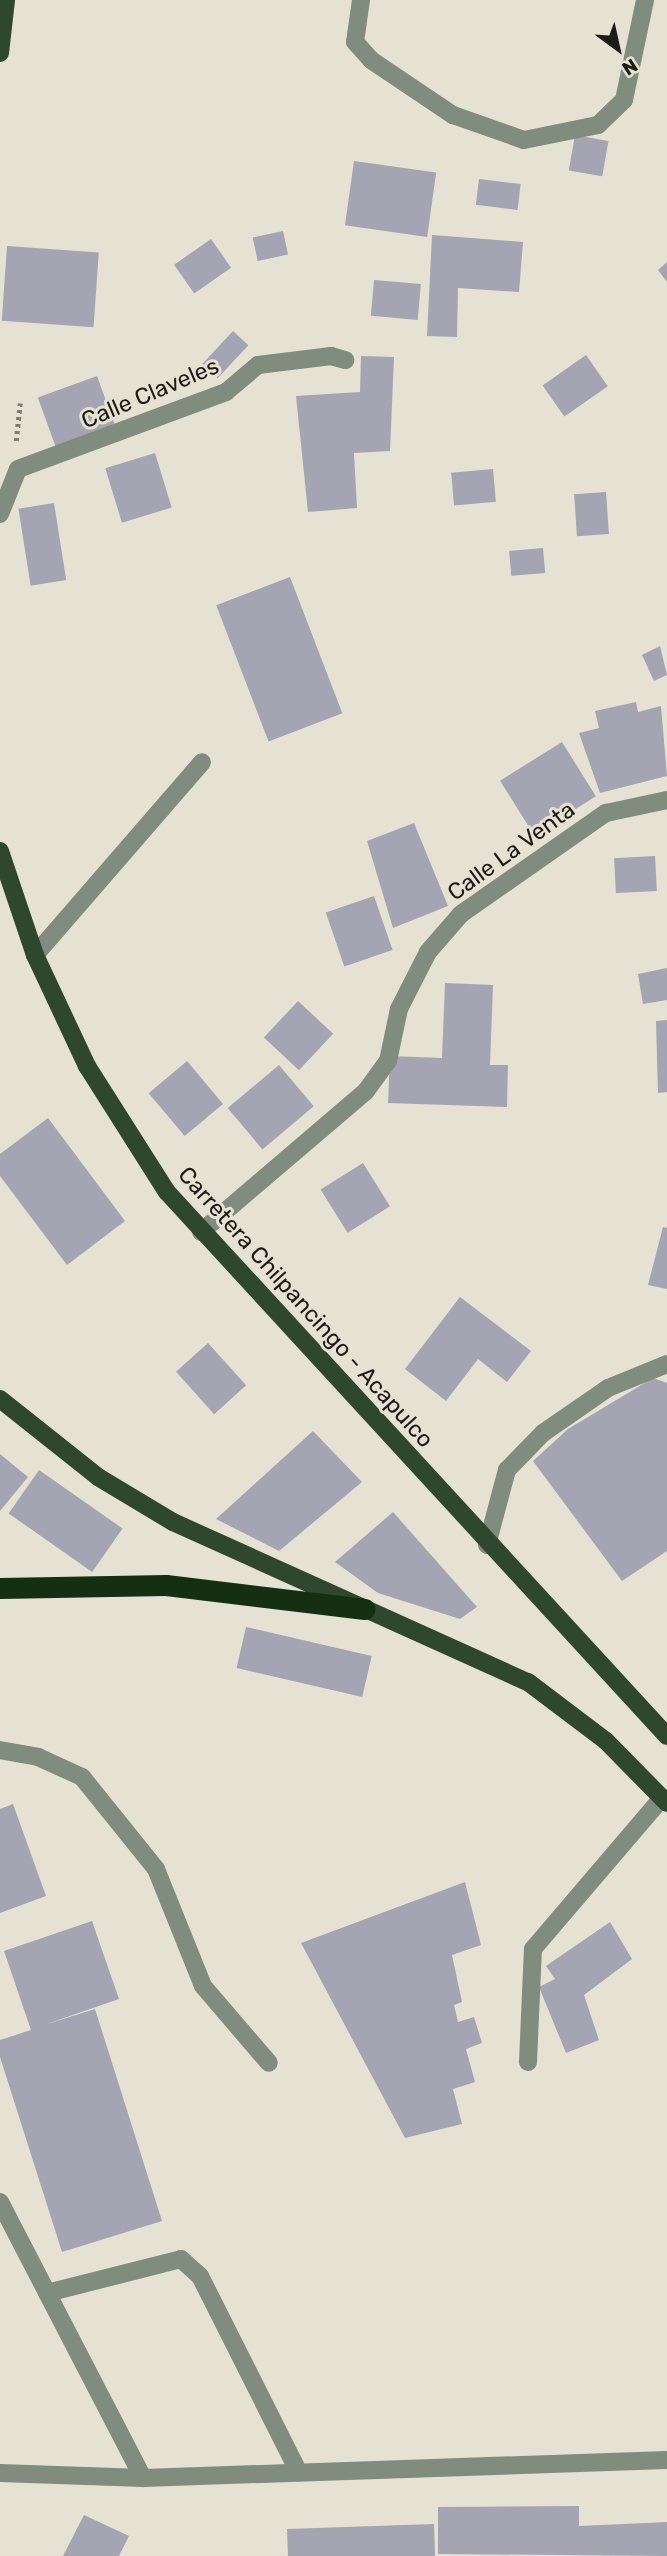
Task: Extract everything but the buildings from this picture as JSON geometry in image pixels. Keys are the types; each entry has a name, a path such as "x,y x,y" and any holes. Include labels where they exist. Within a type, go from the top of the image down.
{"highway":[{"path":"0,1588 166,1585 365,1609"}],"main road":[{"path":"0,53 6,0"},
{"name":"Carretera Chilpancingo - Acapulco","path":"0,851 35,955 87,1066 167,1192 487,1545 667,1736"},
{"path":"0,1399 98,1477 173,1522 528,1682 606,1741 665,1800"}],"street":[{"path":"361,0 355,42 453,115 524,140 598,125 624,100 645,0"},
{"name":"Calle Claveles","path":"0,513 18,470 226,392 258,365 331,356 345,360"},
{"path":"35,955 202,762"},
{"name":"Calle La Venta","path":"201,1231 366,1091 388,1061 399,1009 428,952 461,914 606,813 667,800"},
{"path":"487,1545 507,1469 543,1433 608,1388 667,1364"},
{"path":"0,1750 38,1757 82,1777 156,1869 203,1986 269,2063"},
{"path":"528,2062 533,1948 665,1800"},
{"path":"0,2202 143,2478"},
{"path":"47,2293 181,2259 200,2276 299,2473"},
{"path":"0,2473 143,2478 667,2460"}]}
